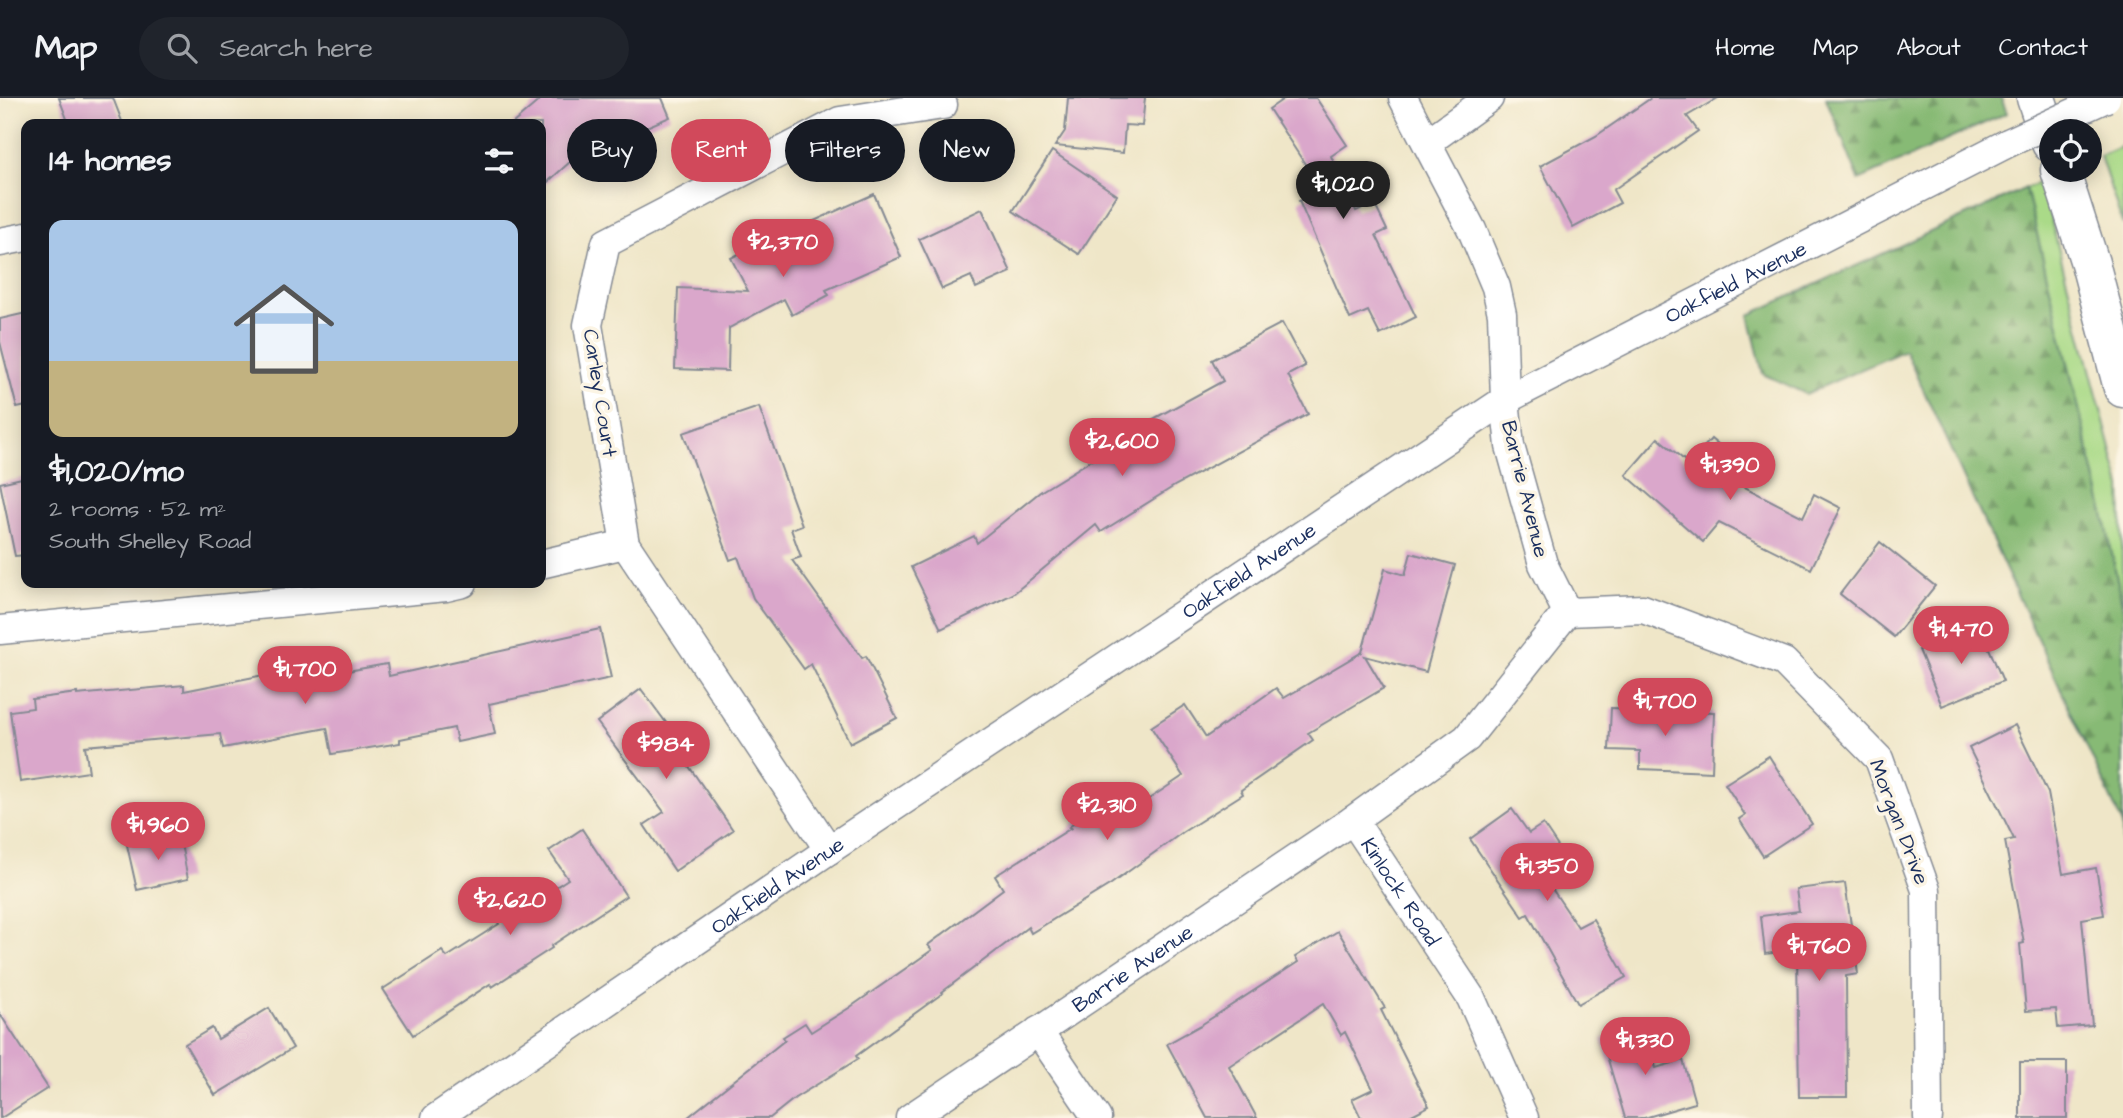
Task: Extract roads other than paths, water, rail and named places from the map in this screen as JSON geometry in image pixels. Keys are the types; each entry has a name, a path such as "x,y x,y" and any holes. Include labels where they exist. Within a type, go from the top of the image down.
{"highway":[{"path":"2036,98 2043,119"},
{"path":"2064,182 2090,263 2123,388"}],"street":[{"name":"Barrie Avenue","path":"1403,98 1472,230 1496,287 1502,314 1505,400 1510,446 1542,564 1567,612"},
{"path":"1428,142 1489,98"},
{"name":"Oakfield Avenue","path":"436,1118 829,850 1505,400 2008,143 2106,98"},
{"name":"Carley Court","path":"829,850 625,544 588,326 606,243 840,121 943,105"},
{"path":"0,242 21,238"},
{"path":"546,563 625,544"},
{"path":"0,630 436,588"},
{"name":"Morgan Drive","path":"1567,612 1643,609 1784,662 1879,759 1926,890 1928,1118"},
{"name":"Kinlock Road","path":"1524,1118 1471,998 1353,820 1467,738 1567,612"},
{"name":"Barrie Avenue","path":"911,1118 1353,820"},
{"path":"1038,1031 1097,1118"}]}
